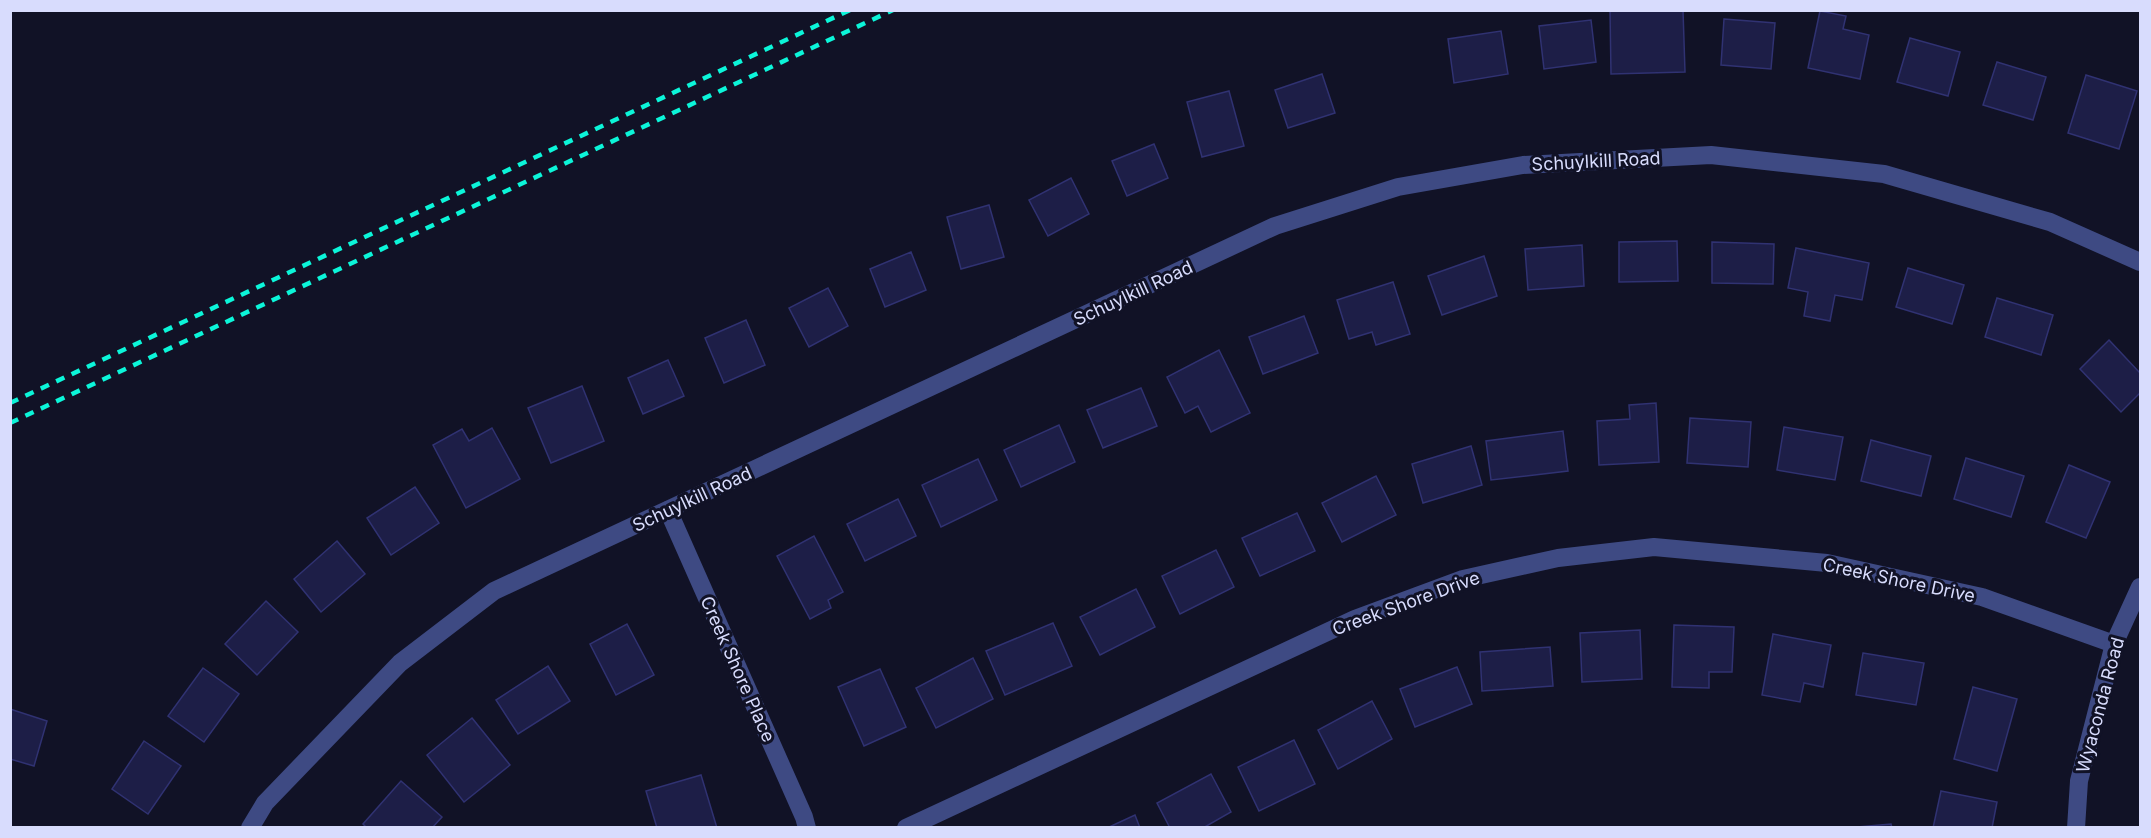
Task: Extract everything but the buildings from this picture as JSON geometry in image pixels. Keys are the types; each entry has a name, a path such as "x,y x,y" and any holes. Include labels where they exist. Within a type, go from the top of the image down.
{"street":[{"name":"Schuylkill Road","path":"250,828 265,802 400,663 494,591 1275,226 1398,187 1523,165 1711,156 1884,174 2050,222 2140,262"},
{"name":"Creek Shore Place","path":"668,510 807,828"},
{"name":"Creek Shore Drive","path":"906,828 1354,620 1463,579 1558,558 1654,547 1827,563 1982,597 2114,644"},
{"name":"Wyaconda Road","path":"2076,828 2079,781 2114,644 2140,587"}],"railway":[{"path":"10,403 850,10"},
{"path":"10,423 893,10"}]}
